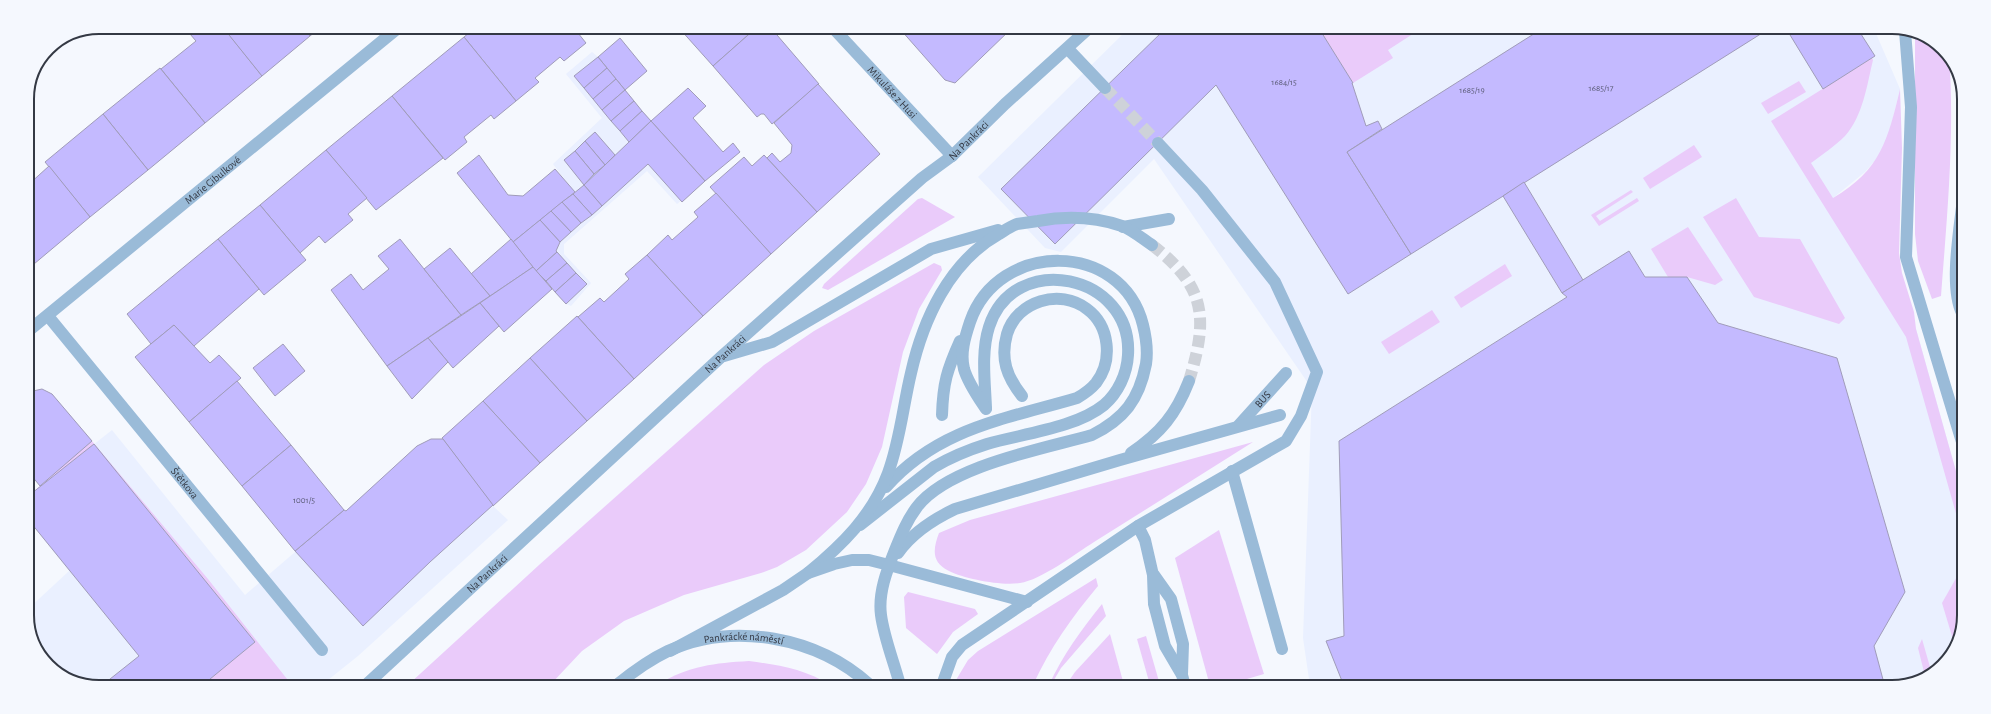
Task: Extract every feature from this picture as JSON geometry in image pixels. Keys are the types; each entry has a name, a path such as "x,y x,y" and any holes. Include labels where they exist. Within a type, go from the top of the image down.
{"street":[{"name":"Marie Cibulkové","path":"34,327 391,34"},
{"name":"Mikuláše z Husi","path":"840,34 952,156"},
{"name":"Na Pankráci","path":"371,680 386,664 721,357 922,178 952,156 1005,104 1083,34"},
{"path":"1905,35 1911,107 1906,257 1957,425"},
{"path":"1068,49 1105,88"},
{"path":"944,680 952,657 962,645 1138,526 1286,441 1301,416 1317,372 1275,282 1202,190 1158,143"},
{"path":"721,357 772,342 931,249 1016,225 1070,217 1123,227 1168,219"},
{"path":"877,498 888,473 896,446 911,372 922,334 936,304 952,277 970,255 988,240 1016,225"},
{"path":"1123,227 1152,245"},
{"path":"899,680 881,614 883,585 889,565 906,524 918,506 930,494 944,485 984,465 1092,435 1108,427 1120,418 1130,407 1138,392 1147,358 1146,334 1141,315 1131,296 1115,281 1094,268 1070,261 1047,261 1025,265 1004,276 988,292 975,309 947,372 942,390 942,415"},
{"path":"1957,269 1957,296"},
{"path":"670,651 783,590 808,573 838,548 860,525 934,467 986,444 1077,420 1092,414 1104,405 1120,384 1128,363 1129,348 1126,329 1118,312 1105,297 1090,288 1076,282 1047,280 1017,290 1006,298 997,310 989,325 985,341 986,409 964,369 962,352 966,334 975,309"},
{"path":"860,525 877,498 901,470 925,451 965,431 1077,398 1096,383 1102,374 1108,352 1103,330 1096,318 1087,309 1076,302 1062,299 1035,302 1025,308 1016,318 1008,332 1004,346 1007,375 1022,396"},
{"name":"Štětkova","path":"48,316 322,650"},
{"name":"BUS","path":"1239,425 1286,373"},
{"path":"1120,460 1158,432 1172,417 1189,381"},
{"path":"889,565 902,546 918,532 936,518 955,509 1239,425 1280,415"},
{"path":"1232,471 1282,649"},
{"path":"1138,526 1145,540 1153,575 1154,604 1165,646 1183,680"},
{"path":"808,573 834,564 852,560 869,560 1027,602"},
{"path":"1153,575 1171,599 1183,644 1183,680"},
{"name":"Pankrácké náměstí","path":"623,680 638,668 670,651 690,643 733,637 767,638 790,642 820,652 842,663 864,680"},
{"path":"376,680 386,664"}],"shaded area":[{"path":"1123,34 1876,34 1900,89 1890,131 1879,156 1865,172 1833,198 1916,329 1957,475 1957,615 1954,636 1944,655 1928,669 1913,677 1892,680 1309,680 1303,638 1312,389 1154,159 1061,252 1045,248 978,177"},
{"path":"1322,34 1413,34 1388,50 1393,58 1353,83"},
{"path":"1915,38 1932,47 1944,59 1950,70 1951,145 1941,296 1932,299 1918,261 1915,234"},
{"path":"592,52 598,57 651,121 705,181 677,204 647,171 564,244 564,254 591,283 571,306 566,304 536,271 540,220 574,192 553,164 602,118 566,74"},
{"path":"1872,58 1873,60 1864,100 1851,128 1837,143 1811,163 1833,198 1862,176 1880,152 1891,123 1900,89 1902,148 1899,253 1902,273 1914,312 1916,329 1957,475 1957,517 1906,337 1771,121"},
{"path":"1799,81 1806,92 1768,114 1761,103"},
{"path":"1694,145 1702,157 1650,189 1643,178"},
{"path":"1631,190 1633,192 1596,216 1600,221 1637,198 1639,201 1599,226 1591,215"},
{"path":"922,198 955,217 828,290 822,288 824,284 918,199"},
{"path":"1736,198 1759,237 1800,239 1845,318 1839,324 1754,297 1703,217"},
{"path":"1688,227 1723,280 1715,285 1687,277 1668,277 1651,249"},
{"path":"934,263 941,266 942,270 919,309 903,352 882,447 866,484 847,512 806,550 777,567 684,595 624,621 582,651 555,680 413,680 539,565 764,365 814,331"},
{"path":"1505,264 1512,276 1461,308 1454,297"},
{"path":"1432,310 1440,322 1389,354 1381,342"},
{"path":"112,430 245,595 344,510 346,511 417,446 431,439 443,439 493,506 508,520 358,656 328,680 99,680 78,677 63,669 47,655 37,636 34,620 34,604 69,571 34,527 34,491"},
{"path":"92,441 208,579 288,680 209,680 255,642 94,444 34,491"},
{"path":"1253,442 1058,566 1028,581 1003,584 973,579 949,571 939,564 936,559 935,550 939,533 970,520"},
{"path":"1219,530 1264,674 1244,680 1208,680 1175,558"},
{"path":"1957,577 1957,615 1953,639 1942,603"},
{"path":"1096,578 1098,586 1062,633 1036,680 956,680 968,660 978,651"},
{"path":"908,592 975,609 978,614 953,632 937,654 906,628 904,597"},
{"path":"1102,604 1106,616 1061,668 1054,680 1052,680 1060,663 1087,623"},
{"path":"1110,634 1123,680 1069,680"},
{"path":"1146,636 1159,680 1149,680 1137,639"},
{"path":"1922,639 1930,667 1924,671 1918,648"},
{"path":"749,661 781,666 801,671 821,680 666,680 702,666"}],"building":[{"path":"190,34 229,34 262,76 205,123 161,69 196,41"},
{"path":"228,34 308,34 310,36 262,76"},
{"path":"468,34 579,34 586,43 564,61 560,57 535,78 539,82 516,101 464,37"},
{"path":"684,34 749,34 713,66"},
{"path":"749,34 776,34 819,84 772,124 764,114 757,117 713,66"},
{"path":"904,34 1006,34 955,83 945,80"},
{"path":"1160,34 1322,34 1353,83 1366,126 1378,121 1382,129 1347,152 1411,254 1348,294 1216,85 1055,244 1001,189"},
{"path":"1534,34 1761,34 1411,254 1347,152"},
{"path":"1789,34 1861,34 1875,56 1823,89"},
{"path":"464,37 516,101 494,119 491,115 464,137 467,142 445,160 392,96"},
{"path":"620,38 647,71 625,90 598,57"},
{"path":"598,57 607,68 584,88 574,76"},
{"path":"160,68 205,123 148,170 103,114"},
{"path":"607,68 616,79 593,99 584,88"},
{"path":"616,79 625,90 602,110 593,99"},
{"path":"818,84 880,154 817,212 767,158 772,153 780,162 791,153 792,145 774,123"},
{"path":"688,88 706,106 693,118 723,152 733,143 740,152 705,181 651,121"},
{"path":"625,90 634,101 611,121 602,110"},
{"path":"392,96 443,158 376,210 326,150"},
{"path":"634,101 642,111 620,131 611,121"},
{"path":"642,111 651,121 629,142 620,131"},
{"path":"103,114 148,170 90,217 45,162"},
{"path":"651,121 705,181 682,202 648,164 602,206 584,185"},
{"path":"595,132 615,155 605,165 585,141"},
{"path":"585,141 605,165 594,174 575,151"},
{"path":"326,150 367,198 348,214 353,220 325,243 319,236 300,253 260,205"},
{"path":"575,151 594,174 584,185 564,160"},
{"path":"479,155 508,195 523,196 555,169 575,192 513,242 457,173"},
{"path":"764,155 817,212 771,254 710,187 744,157 752,166"},
{"path":"49,166 90,217 34,264 34,180"},
{"path":"1524,182 1583,280 1562,293 1503,196"},
{"path":"584,185 602,206 592,215 573,194"},
{"path":"716,193 771,254 703,316 647,255 668,235 672,240 698,217 694,212"},
{"path":"573,194 592,215 581,223 562,202"},
{"path":"562,202 581,223 571,232 551,211"},
{"path":"260,205 306,260 264,295 218,239"},
{"path":"551,211 571,232 560,242 540,220"},
{"path":"540,220 560,242 556,251 557,252 536,271 513,242"},
{"path":"218,239 259,289 194,346 174,325 151,344 127,314"},
{"path":"400,239 461,315 387,366 331,290 351,274 363,290 389,269 378,256"},
{"path":"511,239 533,267 490,296 471,274"},
{"path":"450,248 490,296 461,315 424,269"},
{"path":"1629,251 1645,277 1687,277 1718,323 1837,358 1905,592 1874,646 1883,680 1342,680 1326,641 1344,636 1339,441 1567,297 1562,293"},
{"path":"557,252 567,263 546,281 536,271"},
{"path":"647,255 703,316 634,379 578,317 600,298 604,302 629,279 625,274"},
{"path":"567,263 576,273 555,292 546,281"},
{"path":"533,267 552,289 504,332 480,303"},
{"path":"576,273 587,284 566,304 555,292"},
{"path":"480,303 499,326 453,368 428,338"},
{"path":"577,316 634,379 587,421 530,358"},
{"path":"174,325 210,363 219,355 241,378 189,422 135,357"},
{"path":"428,338 448,362 412,399 387,366"},
{"path":"283,344 305,371 275,396 253,368"},
{"path":"530,358 587,421 540,463 483,401"},
{"path":"237,381 291,445 242,486 189,422"},
{"path":"42,389 52,394 92,441 40,486 34,479 34,391"},
{"path":"483,401 540,463 493,506 442,438"},
{"path":"431,439 443,439 493,505 363,626 295,551 344,510 346,511 417,446"},
{"path":"94,444 255,642 209,680 109,680 139,656 34,527 34,491"},
{"path":"291,445 344,510 295,551 242,486"}],"tunnel":[{"path":"1105,88 1158,143"},
{"path":"1152,245 1170,260 1184,275 1193,290 1198,306 1200,322 1199,340 1189,381"}]}
